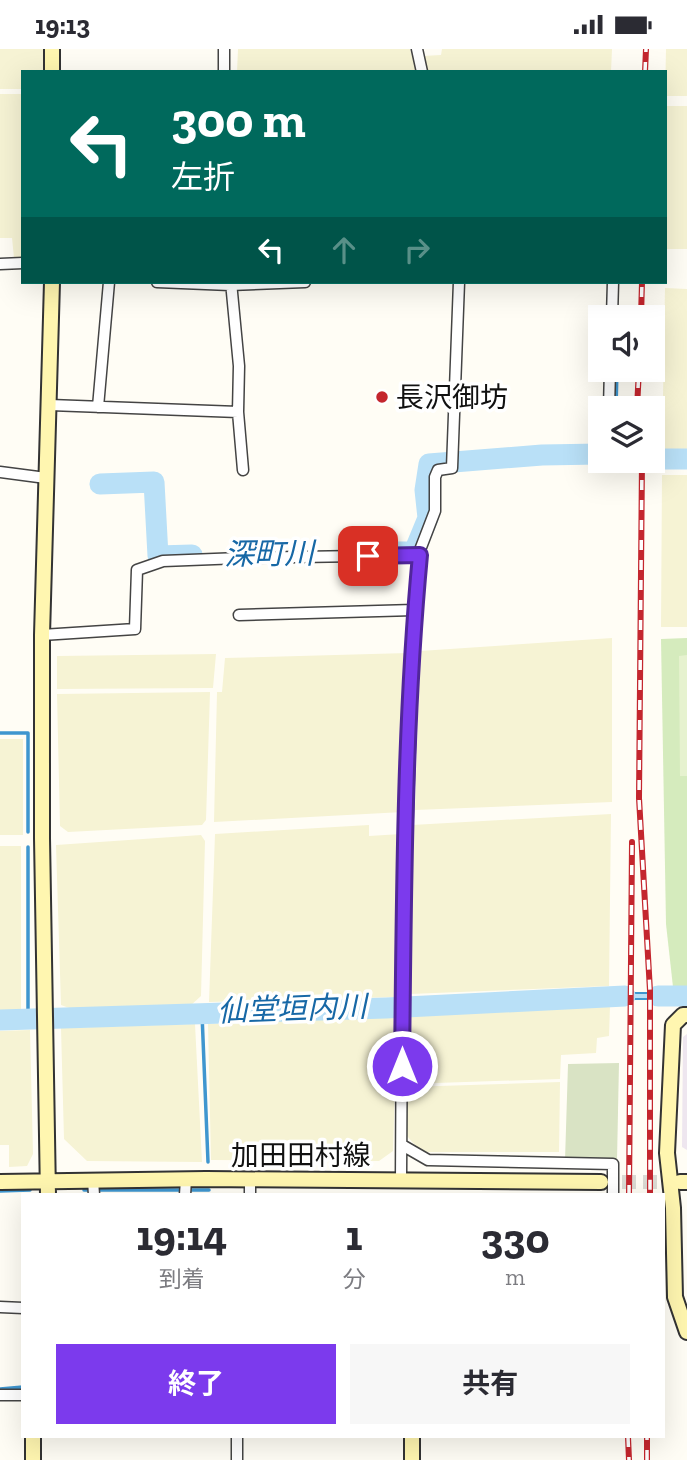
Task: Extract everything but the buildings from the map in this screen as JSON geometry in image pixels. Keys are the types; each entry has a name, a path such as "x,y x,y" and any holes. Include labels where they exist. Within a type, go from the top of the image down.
{"main road":[{"path":"52,49 52,70"},
{"path":"48,1193 44,1029 42,635 52,284"},
{"path":"687,1015 683,1015 673,1025 667,1153 673,1208 675,1297 687,1332"},
{"name":"加田田村線","path":"0,1182 49,1180 93,1189 186,1187 250,1179 601,1182"},
{"path":"401,1180 401,1193"},
{"path":"33,1438 33,1460"},
{"path":"412,1438 412,1460"}],"street":[{"path":"224,49 224,70"},
{"path":"417,49 422,70"},
{"path":"0,264 21,263"},
{"path":"98,407 109,284"},
{"path":"231,284 239,366 238,412 243,470"},
{"path":"401,1180 402,999 414,610 420,555 435,510 435,477 438,470 452,468 459,284"},
{"path":"612,305 613,284"},
{"path":"50,405 238,412"},
{"path":"0,472 46,478"},
{"path":"42,635 135,629 137,570 163,561 420,555"},
{"path":"239,615 414,610"},
{"path":"402,1145 428,1160 613,1164 613,1193"},
{"path":"250,1179 250,1193"},
{"path":"0,1307 21,1308"},
{"path":"0,1395 21,1395"},
{"path":"237,1438 237,1460"}],"shaded area":[{"path":"0,49 43,49 43,70 21,70 21,89 0,89"},
{"path":"238,49 410,49 415,70 237,70"},
{"path":"442,49 612,49 611,70 427,70 423,56 441,55"},
{"path":"666,49 687,49 687,96 667,96"},
{"path":"0,94 21,94 21,258 14,258 12,238 0,238"},
{"path":"667,106 687,106 687,249 667,249"},
{"path":"665,288 687,289 687,452 665,451"},
{"path":"662,475 687,475 687,627 661,627"},
{"path":"612,638 612,802 415,810 420,651"},
{"path":"408,653 403,812 214,822 217,692 222,692 225,658"},
{"path":"216,654 213,688 57,689 57,656"},
{"path":"210,692 206,820 202,825 68,832 60,826 57,694"},
{"path":"0,739 23,739 23,835 0,835"},
{"path":"611,814 609,986 410,994 412,825"},
{"path":"369,825 369,836 401,834 396,997 209,1002 215,834"},
{"path":"201,835 205,841 201,996 190,1006 72,1009 61,1005 56,845"},
{"path":"0,846 21,846 21,1010 0,1011"},
{"path":"610,1006 609,1036 597,1038 596,1053 561,1055 560,1079 406,1084 408,1015"},
{"path":"397,1015 393,1151 379,1161 211,1160 208,1024"},
{"path":"195,1024 202,1162 87,1161 64,1139 61,1028"},
{"path":"30,1030 33,1154 27,1166 9,1167 9,1145 0,1145 0,1031"},
{"path":"687,1034 687,1150 682,1147 683,1037"},
{"path":"560,1082 559,1152 421,1152 407,1136 407,1087"}],"green space":[{"path":"687,638 687,987 673,987 666,924 661,639"},
{"path":"687,655 687,776 680,776 679,656"},
{"path":"619,1063 617,1160 565,1160 568,1064"}],"water":[{"path":"625,993 658,993 657,999 625,999"}],"waterway":[{"path":"616,396 617,382"},
{"name":"深町川","path":"388,552 414,552 428,518 425,490 429,464 588,454"},
{"name":"深町川","path":"665,459 687,459"},
{"name":"深町川","path":"100,484 154,482 158,556 192,555"},
{"path":"0,733 28,733 28,832"},
{"path":"28,847 28,1019"},
{"name":"仙堂垣内川","path":"0,1020 386,1008 625,996"},
{"name":"仙堂垣内川","path":"658,996 687,996"},
{"path":"202,1014 208,1162"},
{"path":"0,1191 30,1190"},
{"path":"84,1190 209,1190"},
{"path":"0,1389 21,1387"}],"tunnel":[{"path":"601,1182 680,1182"}],"railway":[{"path":"645,70 646,49"},
{"path":"641,305 642,284"},
{"path":"638,382 638,396"},
{"path":"642,473 639,798 650,991 650,1193"},
{"path":"629,1193 632,842"},
{"path":"628,1438 629,1460"},
{"path":"647,1438 647,1460"}],"place":[{"name":"長沢御坊","path":"382,397"}],"route":[{"path":"368,556 420,555 414,610 406,819 402,1066"}]}
